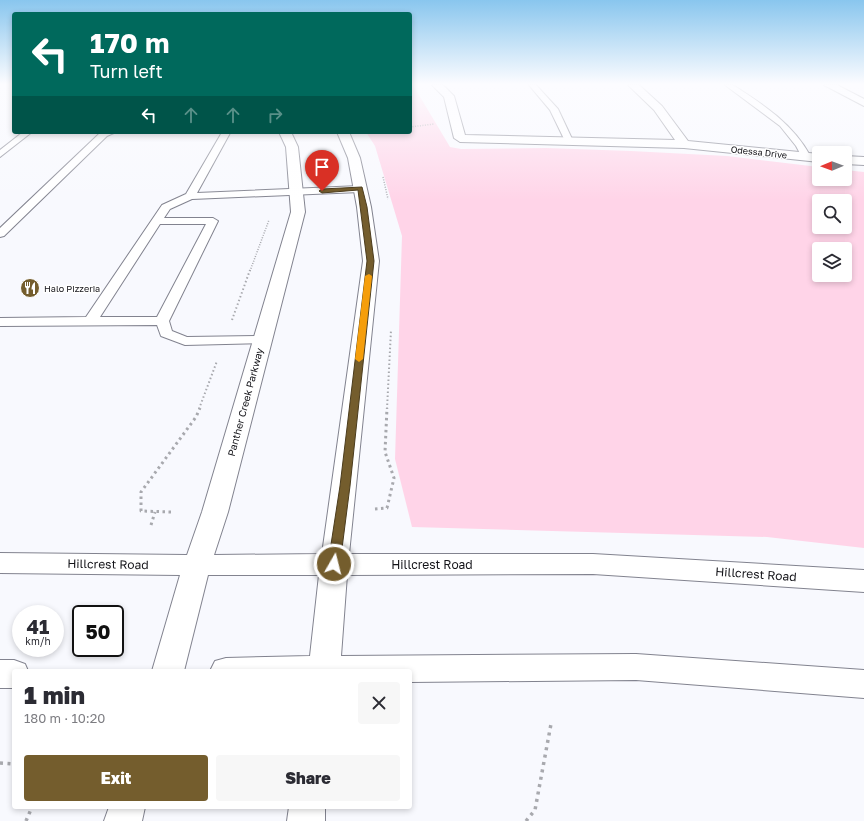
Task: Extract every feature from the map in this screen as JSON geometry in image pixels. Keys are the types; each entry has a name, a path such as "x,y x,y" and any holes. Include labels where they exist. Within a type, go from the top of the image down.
{"main road":[{"name":"Odessa Drive","path":"456,123 460,138 684,144 812,157"},
{"path":"669,123 684,144"},
{"name":"Panther Creek Parkway","path":"169,669 197,565 215,512 298,212 292,147 286,134"},
{"path":"324,669 334,564 345,486 371,261 364,207 354,158 344,134"},
{"path":"852,161 864,162"},
{"name":"Hillcrest Road","path":"0,563 197,565 593,564 864,581"},
{"path":"412,669 636,667 864,684"},
{"path":"0,674 12,674"},
{"path":"123,821 126,809"},
{"path":"306,821 307,809"}],"lane":[{"path":"561,123 569,141"},
{"path":"781,123 797,140 806,157"},
{"path":"0,154 25,134"},
{"path":"0,234 104,134"},
{"path":"190,196 225,134"},
{"path":"90,322 166,207 190,196 360,189"},
{"path":"157,221 213,221 162,321 166,333 185,341 262,340"},
{"path":"0,322 162,321"}],"path":[{"path":"412,126 436,124"},
{"path":"375,508 387,508"},
{"path":"151,525 156,512"},
{"path":"526,821 535,810 551,724"},
{"path":"0,763 12,764"},
{"path":"26,821 31,809"}],"shaded area":[{"path":"412,123 436,123 450,147 461,149 546,148 727,156 812,166 812,186 852,186 852,171 864,172 864,548 767,537 412,527 395,459 402,236 375,146 367,134 412,134"}],"slow traffic":[{"path":"359,359 369,276"}],"place":[{"name":"Halo Pizzeria","path":"30,288"}],"route":[{"path":"322,191 360,189 364,207 371,261 351,421 345,486 334,564"}]}
